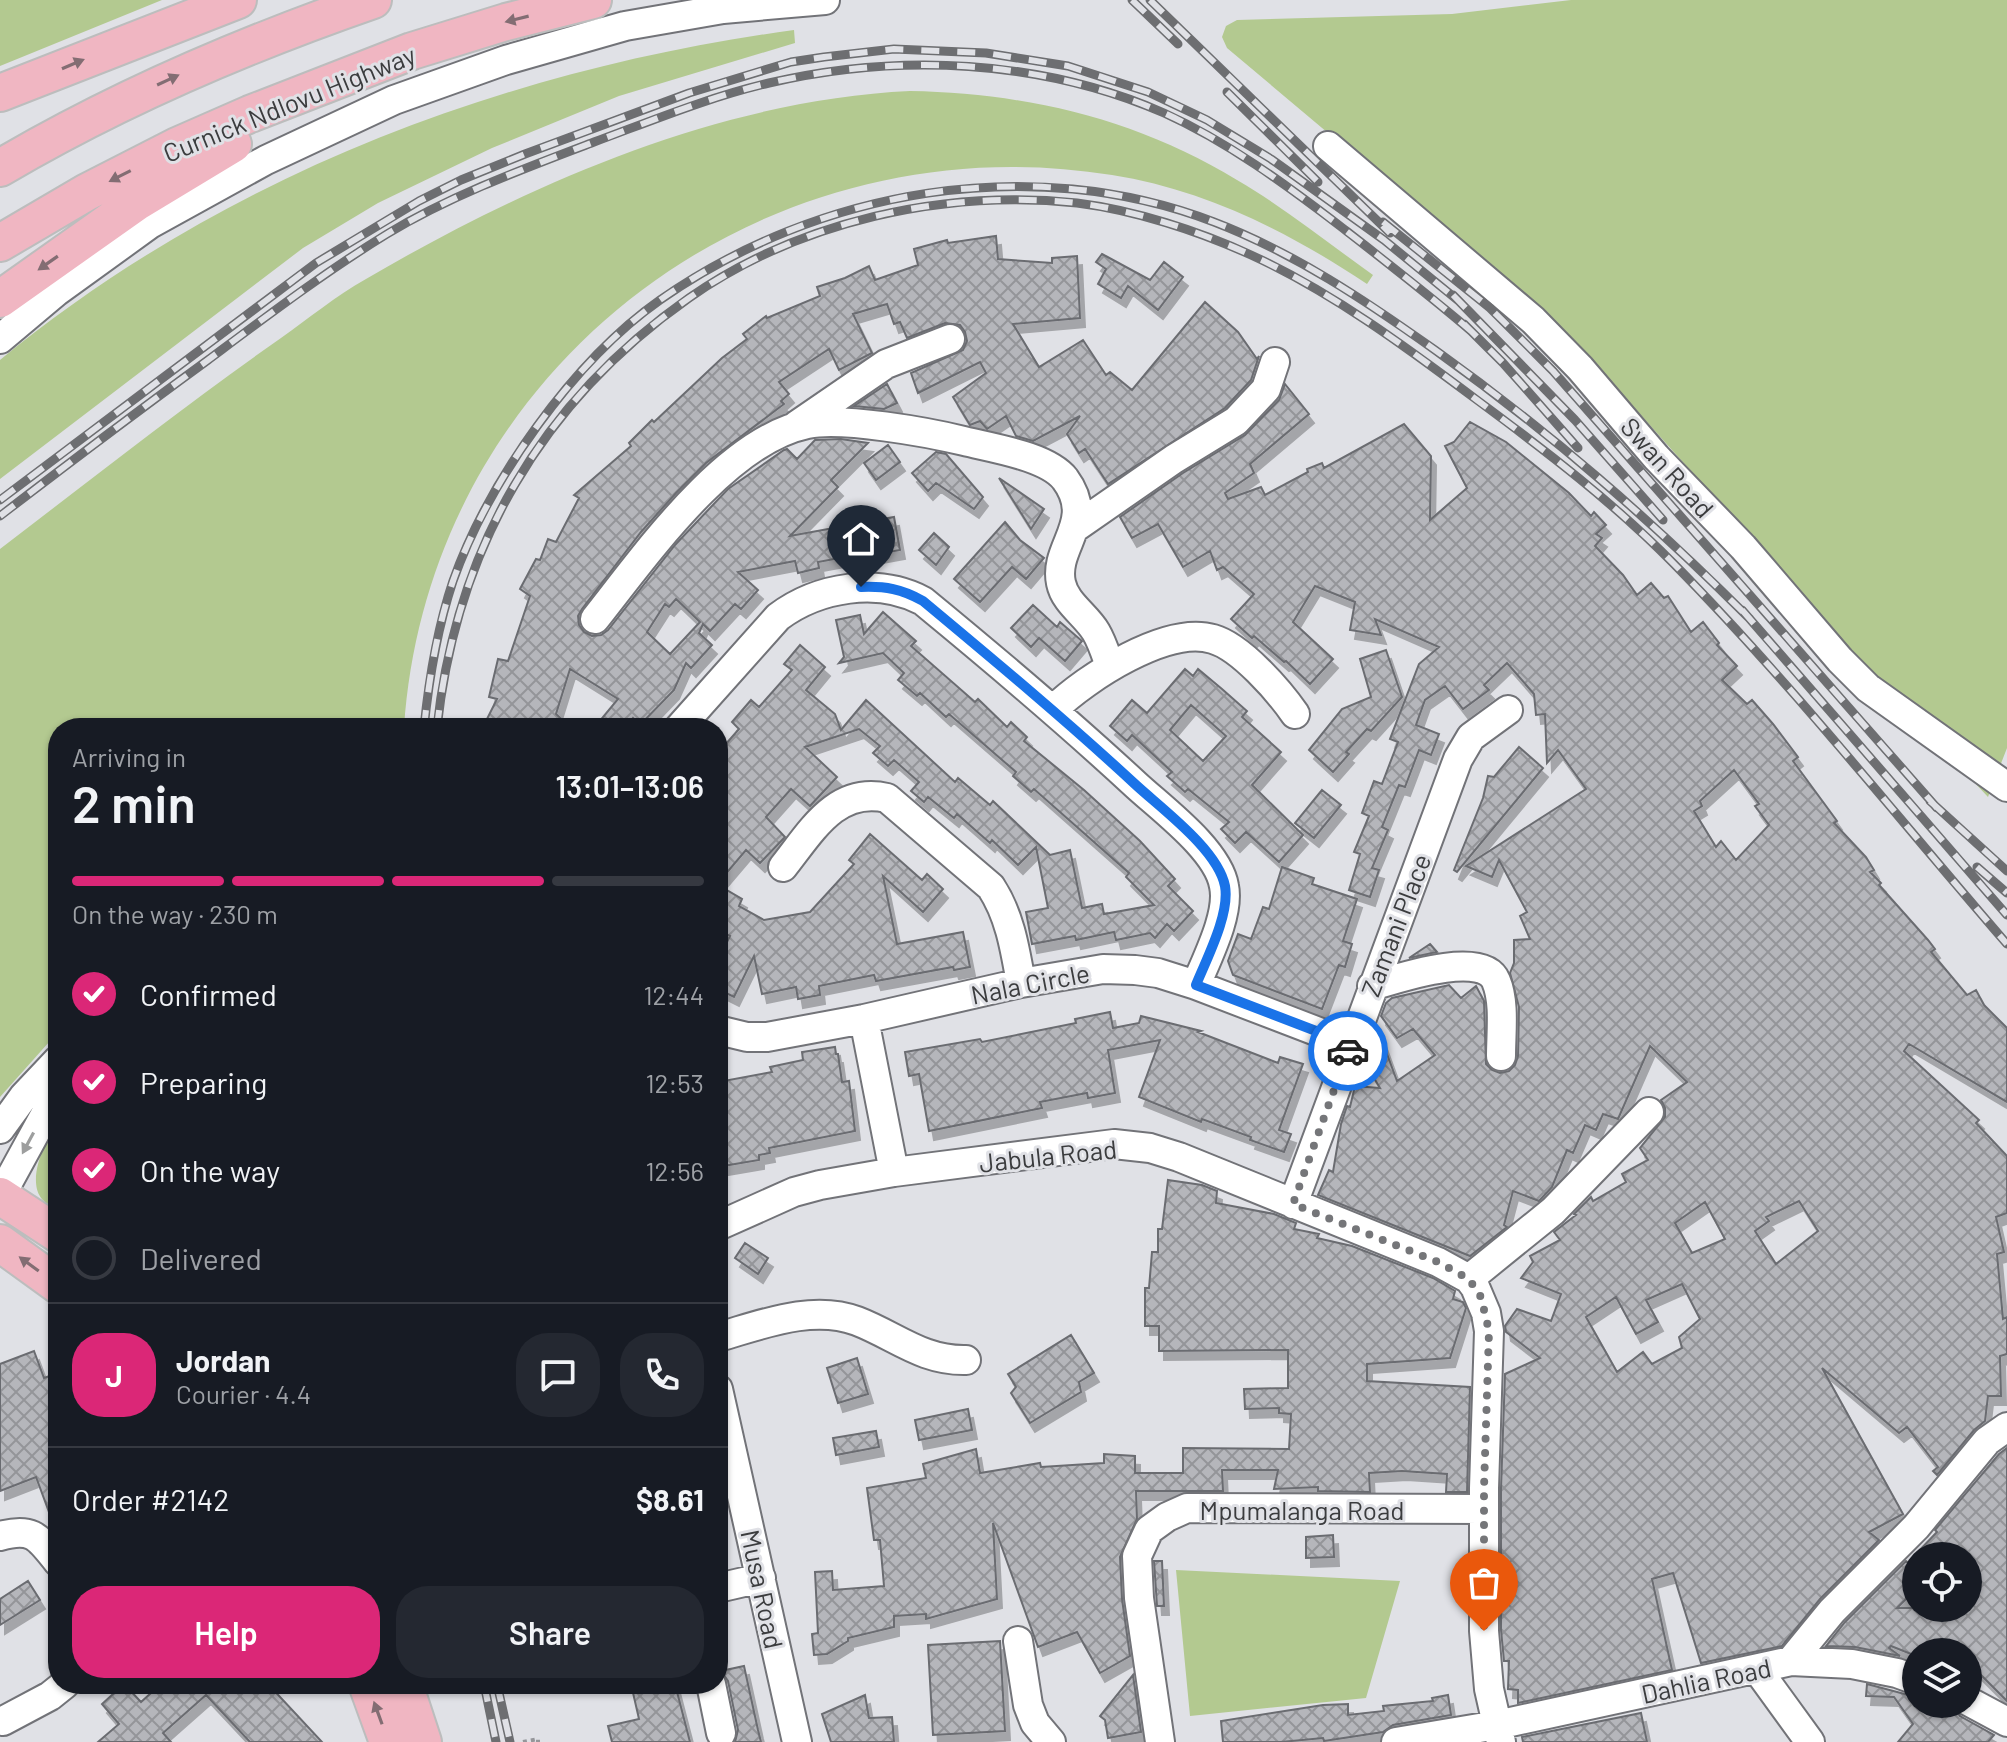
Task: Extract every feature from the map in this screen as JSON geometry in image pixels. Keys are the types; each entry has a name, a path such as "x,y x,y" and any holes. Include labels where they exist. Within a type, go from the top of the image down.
{"main road":[{"path":"0,93 238,0"},
{"path":"0,168 118,102 273,35 373,0"},
{"name":"Curnick Ndlovu Highway","path":"0,243 87,192 177,146 250,114 432,45 593,0"},
{"path":"0,299 137,202 210,156 432,45"},
{"path":"0,1196 48,1226"},
{"path":"0,1243 48,1278"},
{"path":"371,1694 388,1742"},
{"path":"407,1694 423,1742"}],"street":[{"path":"0,339 56,292 150,224 266,160 394,100 506,60 625,26 723,9 825,0"},
{"name":"Swan Road","path":"1328,146 1543,330 1868,688 2007,787"},
{"path":"595,619 673,521 749,451 790,430 886,364 950,339"},
{"path":"1076,527 1174,459 1236,421 1266,389 1275,362"},
{"path":"790,430 825,422 943,436 1049,466 1067,482 1074,497 1076,527 1063,555 1061,585 1097,633 1110,666"},
{"path":"688,718 778,617 797,602 861,587 883,586 906,591 923,601 1054,709 1210,857 1225,886 1222,916 1196,985"},
{"path":"1054,709 1074,690 1110,666 1175,640 1212,638 1225,644 1274,685 1295,714"},
{"name":"Zamani Place","path":"1293,1204 1458,759 1471,737 1508,710"},
{"path":"783,867 813,830 844,800 872,795 887,798 991,887 1008,919 1021,983"},
{"path":"1372,986 1427,971 1465,966 1477,966 1489,971 1496,980 1498,992 1501,1056"},
{"name":"Nala Circle","path":"728,1032 767,1037 864,1019 1021,983 1119,969 1158,973 1196,985 1350,1044"},
{"path":"864,1019 894,1172"},
{"path":"0,1129 24,1096 48,1071"},
{"path":"0,1196 48,1109"},
{"path":"1499,1734 1489,1689 1484,1631 1489,1331 1481,1297 1469,1279 1553,1211 1649,1112"},
{"name":"Jabula Road","path":"728,1222 794,1192 894,1172 1114,1144 1150,1148 1179,1157 1438,1262 1469,1279"},
{"path":"728,1334 796,1317 832,1315 855,1320 937,1359 966,1360"},
{"path":"1791,1661 1832,1611 1916,1527 1981,1447 2007,1427"},
{"name":"Musa Road","path":"728,1433 797,1742"},
{"name":"Mpumalanga Road","path":"1160,1742 1139,1598 1137,1556 1149,1530 1158,1523 1187,1508 1484,1509"},
{"path":"0,1536 24,1531 33,1534 48,1551"},
{"path":"728,1586 761,1578"},
{"path":"1018,1641 1028,1705 1035,1723 1051,1742"},
{"name":"Dahlia Road","path":"1396,1742 1499,1734 1791,1661 1852,1664 1902,1675"},
{"path":"1757,1669 1810,1742"},
{"path":"4,1724 52,1694"},
{"path":"713,1694 721,1733"},
{"path":"1982,1709 2007,1722"},
{"path":"1031,1742 1051,1742"}],"path":[{"path":"523,1742 538,1740"}],"green space":[{"path":"0,0 162,0 0,66"},
{"path":"1571,0 2007,0 2007,748 1988,797 1846,645 1572,338 1227,48 1222,37 1226,26 1237,20 1452,14"},
{"path":"794,30 795,43 619,96 492,148 378,203 303,248 0,479 0,360 87,294 179,235 275,184 374,140 476,103 581,72 687,48"},
{"path":"910,91 996,97 1080,113 1120,126 1199,159 1255,191 1373,275 1367,284 1277,231 1213,202 1112,175 982,168 857,187 740,230 635,295 546,380 475,482 427,599 406,718 48,718 48,1043 0,1097 0,549 174,415 333,300 428,244 559,180 628,153 697,129 768,111 839,98"},
{"path":"47,1140 48,1203 38,1193 36,1181 37,1167"},
{"path":"1176,1570 1400,1581 1366,1698 1190,1716"}],"building":[{"path":"996,236 998,259 1052,263 1052,258 1077,256 1080,318 1013,324 1039,367 1083,340 1106,375 1110,372 1132,390 1205,302 1238,332 1257,359 1259,356 1251,380 1225,408 1108,484 1085,449 1079,453 1067,434 1080,416 1033,441 1016,436 1006,416 987,429 980,421 970,425 953,397 986,373 980,362 918,393 911,373 963,350 967,341 960,325 945,323 907,338 900,322 894,324 887,304 853,314 872,353 839,370 829,349 779,382 789,394 781,401 784,404 706,463 676,493 641,532 582,609 578,616 579,625 592,636 608,630 675,545 728,489 784,450 787,449 797,459 815,440 841,439 868,443 831,480 838,487 790,536 894,517 900,550 818,562 819,568 798,573 795,561 738,572 758,590 741,609 735,604 710,631 703,624 699,633 712,645 691,668 686,663 674,690 647,718 602,718 618,699 570,669 556,714 560,718 488,718 497,699 489,697 498,659 508,661 530,596 520,589 536,559 540,560 548,539 556,542 579,498 574,495 631,446 629,443 652,420 654,422 722,358 747,339 743,334 766,316 820,296 817,287 869,266 875,280 918,265 914,249 947,240 948,243","holes":["676,599 700,622 670,654 647,632 665,604 669,607"]},
{"path":"1102,254 1150,280 1164,262 1183,277 1158,310 1128,286 1121,298 1098,284 1106,269 1096,262"},
{"path":"887,384 897,403 884,409 854,406"},
{"path":"1285,384 1309,414 1250,464 1254,473 1225,493 1228,499 1261,487 1265,495 1308,472 1307,469 1322,463 1324,468 1404,424 1431,456 1430,520 1467,488 1445,446 1454,442 1470,422 1506,442 1569,493 1591,516 1594,512 1606,525 1596,534 1602,538 1595,546 1637,595 1651,583 1664,598 1668,596 1691,632 1703,622 1719,643 1717,645 1737,666 1722,680 1747,704 1752,700 1773,724 1798,757 1793,761 1837,821 1834,823 1866,857 1874,870 1870,872 1881,883 1879,885 1928,940 1935,949 1931,952 1967,995 1976,990 1984,1005 2007,1028 2007,1102 1909,1044 1904,1051 1979,1120 1976,1123 2007,1156 2007,1213 1996,1217 2004,1252 1997,1254 2003,1319 2007,1317 2007,1354 2000,1356 2001,1396 1988,1396 1985,1421 1937,1475 1933,1471 1938,1467 1907,1427 1899,1433 1822,1368 1903,1514 1869,1532 1879,1540 1820,1599 1782,1646 1701,1663 1673,1573 1652,1579 1672,1670 1518,1703 1518,1690 1508,1689 1509,1661 1504,1661 1501,1630 1505,1374 1540,1358 1506,1332 1505,1326 1517,1309 1551,1321 1561,1294 1521,1278 1533,1262 1530,1256 1560,1240 1554,1232 1576,1215 1591,1197 1593,1201 1626,1182 1622,1174 1648,1160 1640,1148 1665,1117 1661,1100 1687,1082 1650,1046 1618,1119 1603,1114 1596,1130 1585,1125 1573,1153 1567,1150 1552,1187 1539,1201 1513,1191 1504,1225 1507,1227 1470,1256 1318,1195 1329,1170 1333,1172 1341,1124 1347,1106 1350,1107 1355,1086 1380,1088 1368,1068 1372,1066 1368,1050 1373,1037 1380,1035 1397,1081 1435,1055 1413,1029 1397,1038 1381,1016 1386,1003 1392,998 1449,985 1461,998 1476,986 1484,1001 1486,1064 1500,1073 1509,1071 1515,1065 1519,1007 1510,973 1514,963 1514,940 1530,939 1520,916 1527,912 1499,860 1492,877 1466,866 1586,789 1558,750 1547,763 1545,714 1536,715 1534,694 1507,663 1484,685 1489,690 1463,709 1445,686 1425,700 1416,725 1439,734 1431,755 1419,750 1405,787 1399,785 1382,827 1388,830 1372,868 1379,870 1370,897 1349,890 1360,854 1354,852 1369,816 1362,813 1374,781 1382,784 1398,742 1390,739 1419,664 1439,647 1375,619 1381,635 1350,630 1355,602 1315,586 1293,622 1333,659 1310,684 1286,661 1231,619 1254,594 1223,567 1217,570 1210,551 1183,567 1158,524 1132,538 1120,517 1245,435 1279,400","holes":["1734,770 1759,804 1755,806 1769,825 1736,860 1721,841 1716,847 1694,811 1702,806 1700,801","1799,1201 1818,1231 1776,1264 1755,1231 1769,1221 1766,1217","1705,1202 1725,1239 1692,1253 1675,1223","1682,1284 1700,1319 1679,1337 1682,1348 1652,1364 1643,1352 1617,1372 1586,1317 1616,1297 1636,1334 1658,1322 1646,1300"]},
{"path":"888,445 900,462 876,480 864,463"},
{"path":"936,452 946,454 983,497 974,509 936,483 928,491 912,473"},
{"path":"999,478 1044,509 1031,529"},
{"path":"1005,522 1020,540 1044,558 1026,579 1012,567 980,602 954,579"},
{"path":"934,533 949,547 936,565 919,550"},
{"path":"1033,605 1057,627 1060,622 1082,641 1065,661 1039,638 1031,647 1011,628"},
{"path":"883,612 916,641 911,646 975,702 978,699 1007,727 1011,722 1027,737 1024,741 1140,841 1175,879 1168,886 1193,911 1174,931 1167,924 1155,938 1150,933 1116,940 1114,932 1076,940 1075,936 1032,944 1026,912 1048,908 1036,847 1018,865 992,840 990,843 957,814 954,818 928,797 924,802 911,791 919,782 894,760 888,766 873,753 880,746 859,729 805,747 837,777 810,806 791,789 766,817 785,837 760,863 746,850 728,871 728,742 739,729 732,722 751,700 759,707 792,670 784,664 800,645 825,667 806,690 835,714 841,730 866,700 955,782 958,778 990,805 993,801 1050,855 1070,850 1082,908 1102,904 1104,914 1154,905 1126,877 1129,873 1034,789 1031,792 1013,776 1016,772 949,714 946,717 920,693 917,696 898,680 904,673 883,653 839,663 844,657 836,620 860,615 864,634"},
{"path":"1386,650 1402,697 1371,731 1367,729 1333,772 1309,750 1342,709 1371,697 1360,659"},
{"path":"1185,669 1193,676 1198,669 1247,711 1242,717 1281,752 1252,785 1303,835 1279,862 1246,832 1235,843 1221,829 1229,822 1167,776 1172,772 1132,735 1127,741 1110,726 1132,700 1147,713","holes":["1191,705 1226,736 1203,761 1170,730"]},
{"path":"1519,747 1543,768 1457,872 1454,870 1483,798 1488,776 1494,777"},
{"path":"1322,790 1341,805 1314,838 1295,823"},
{"path":"870,834 922,880 927,874 943,889 923,912 883,876 897,944 963,932 970,967 954,970 953,967 876,981 874,975 819,986 820,995 798,999 796,987 762,994 754,956 734,997 728,994 728,891 742,899 739,906 764,920 810,912 854,864 849,860"},
{"path":"1282,867 1314,878 1312,884 1357,899 1343,941 1352,944 1345,967 1339,965 1322,1009 1233,975 1228,961 1238,934 1251,939 1263,907 1269,909"},
{"path":"1430,944 1437,952 1409,958"},
{"path":"1110,1012 1113,1028 1139,1023 1141,1016 1201,1031 1198,1032 1278,1063 1280,1057 1303,1064 1279,1130 1291,1134 1284,1152 1139,1097 1160,1040 1108,1050 1115,1093 1088,1098 1087,1093 1040,1102 1042,1108 929,1131 919,1074 909,1076 905,1052 980,1039 982,1042 1076,1023 1075,1019"},
{"path":"835,1047 842,1082 849,1081 855,1131 769,1148 770,1153 759,1155 759,1160 728,1165 728,1080 772,1072 770,1067 803,1060 802,1052"},
{"path":"1168,1180 1202,1185 1217,1191 1216,1203 1274,1214 1296,1223 1294,1229 1352,1246 1433,1278 1455,1291 1453,1299 1463,1302 1466,1308 1450,1358 1367,1364 1367,1381 1470,1387 1467,1492 1446,1492 1447,1474 1402,1471 1369,1473 1370,1492 1318,1491 1318,1487 1274,1489 1278,1470 1222,1470 1223,1491 1136,1491 1137,1519 1120,1557 1130,1656 1100,1673 1077,1632 1038,1647 993,1523 997,1599 926,1619 926,1614 894,1616 894,1627 848,1638 827,1654 814,1655 812,1634 818,1633 815,1572 832,1571 833,1590 884,1586 880,1540 874,1540 867,1488 926,1478 923,1464 976,1449 980,1473 1040,1463 1041,1467 1104,1463 1104,1454 1135,1456 1135,1473 1183,1473 1183,1448 1289,1449 1291,1414 1279,1413 1279,1408 1245,1409 1244,1389 1288,1388 1288,1350 1159,1351 1159,1326 1145,1326 1145,1288 1149,1288 1152,1252 1158,1252 1158,1229 1162,1229"},
{"path":"745,1243 768,1258 758,1274 735,1258"},
{"path":"1071,1335 1094,1373 1079,1382 1081,1392 1030,1423 1011,1393 1016,1387 1008,1374"},
{"path":"34,1351 44,1378 48,1377 48,1509 36,1477 0,1491 0,1364"},
{"path":"857,1358 868,1394 838,1403 827,1368"},
{"path":"968,1409 972,1430 919,1440 915,1420"},
{"path":"876,1431 879,1447 836,1455 833,1438"},
{"path":"2007,1448 2007,1701 1982,1676 1982,1638 1902,1638 1902,1650 1889,1648 1900,1656 1855,1647 1826,1646 1845,1622 1902,1565 1902,1603 1897,1608 1902,1608 1902,1622 1982,1622 1982,1542 1927,1542"},
{"path":"1333,1535 1334,1557 1306,1558 1306,1537"},
{"path":"1154,1561 1162,1561 1164,1606 1157,1606"},
{"path":"28,1581 40,1600 0,1625 0,1599"},
{"path":"1000,1641 1005,1731 933,1735 928,1645"},
{"path":"744,1666 761,1742 735,1742 738,1730 728,1669"},
{"path":"1133,1675 1141,1732 1108,1738 1105,1720 1100,1716"},
{"path":"1867,1684 1902,1693 1902,1708 1894,1697 1866,1696"},
{"path":"113,1694 133,1694 141,1702 150,1694 277,1694 322,1742 250,1742 206,1695 163,1733 171,1742 98,1742 119,1724 102,1704"},
{"path":"633,1694 678,1694 690,1742 612,1742 608,1726 639,1719"},
{"path":"865,1695 869,1718 892,1717 894,1742 831,1742 822,1714"},
{"path":"1448,1695 1451,1715 1393,1725 1383,1732 1324,1741 1323,1738 1223,1742 1221,1721 1323,1705 1348,1704 1348,1715 1384,1711 1383,1706 1433,1701 1432,1698"},
{"path":"1641,1713 1647,1742 1523,1742 1522,1737"},
{"path":"1909,1718 1964,1718 1994,1735 1988,1742 1898,1742 1913,1724"}],"railway":[{"path":"1132,0 1178,44"},
{"path":"1150,0 1390,233"},
{"path":"0,500 316,263 419,201 525,154 689,93 791,62 824,57 894,49 986,53 1068,66 1148,92 1207,120 1271,159 1384,240 1460,302"},
{"path":"0,516 296,295 412,220 514,173 680,110 724,95 818,73 868,67 969,66 1069,81 1164,113 1211,137 1277,179 1471,331"},
{"path":"1227,92 1318,182"},
{"path":"425,718 434,654 447,599 468,543 488,504 537,426 596,356 628,326 660,300 722,262 788,231 857,208 928,193 1000,187 1073,189 1144,201 1214,222 1301,263 1409,332 1519,413 1637,511 1750,619"},
{"path":"439,718 447,662 464,600 486,541 515,485 549,433 590,384 636,339 689,298 732,271 825,230 874,216 976,201 1077,203 1143,216 1188,230 1281,270 1396,341 1554,458 1651,542 1718,610 1802,703 2007,944"},
{"path":"1383,222 1490,308 1553,371 1937,808"},
{"path":"1453,295 1575,420 1663,520"},
{"path":"1464,324 1578,448"},
{"path":"1742,610 2007,915"},
{"path":"1930,801 2007,871"},
{"path":"1977,867 2007,893"},
{"path":"486,1694 496,1742"},
{"path":"499,1694 510,1742"}],"way so far":[{"path":"1348,1051 1293,1204 1438,1262 1469,1279 1481,1297 1489,1331 1484,1631"}],"route":[{"path":"861,587 883,586 906,591 923,601 1054,709 1210,857 1225,886 1225,901 1196,985 1350,1044 1348,1051"}]}
